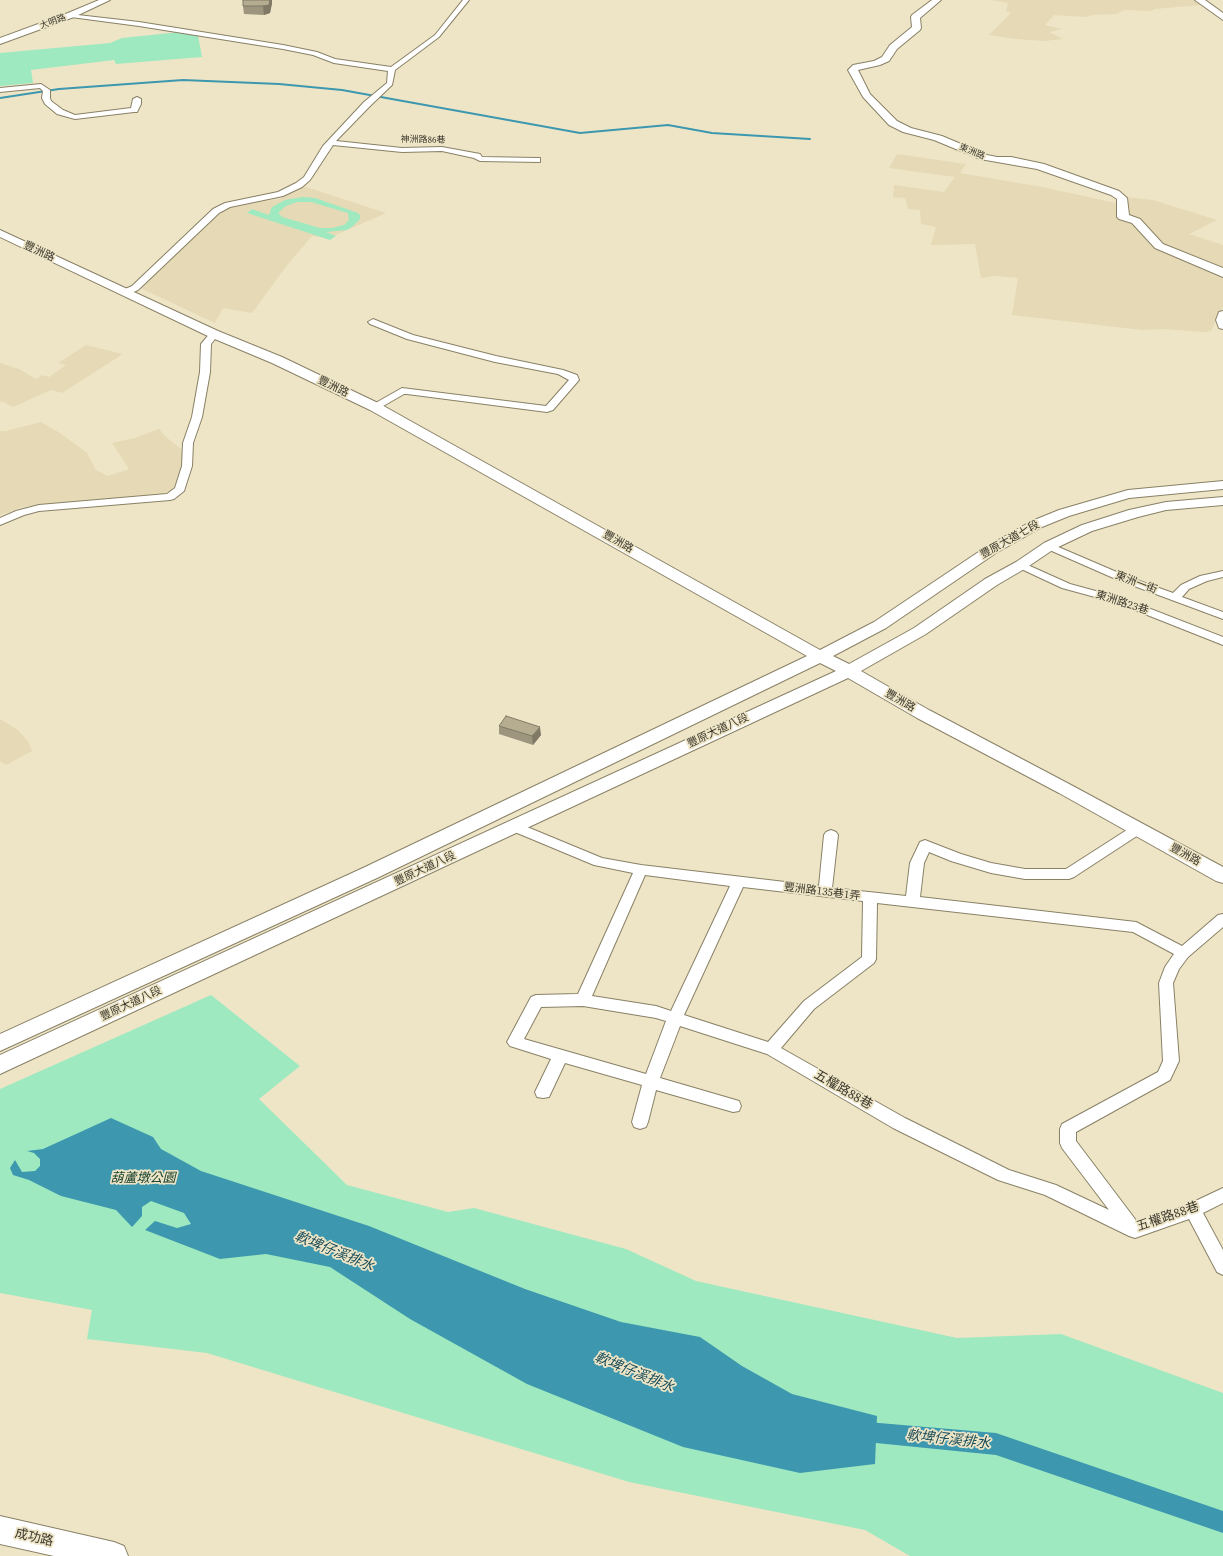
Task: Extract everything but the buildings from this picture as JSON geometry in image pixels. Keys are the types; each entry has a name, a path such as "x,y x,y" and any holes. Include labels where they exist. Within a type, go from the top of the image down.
{"street":[{"name":"大明路","path":"0,41 71,15 106,0"},
{"path":"71,15 283,46 315,53 334,61 392,69 437,36 466,0"},
{"name":"東洲路","path":"937,0 915,17 917,28 893,47 886,59 877,63 856,67 853,70 866,95 893,123 902,129 938,138 984,157 997,160 1011,160 1040,166 1115,193 1122,198 1123,217 1136,221 1159,246 1205,264 1223,273"},
{"path":"1200,0 1223,17"},
{"path":"1208,0 1223,11"},
{"path":"126,292 135,288 216,211 228,205 276,196 296,188 307,178 311,170 331,143 367,104 390,84 392,69"},
{"path":"0,90 41,86 47,91 46,98 48,102 60,112 75,117 134,110 137,104 137,99"},
{"name":"神洲路86巷","path":"331,143 398,150 442,149 477,156 480,159 537,160"},
{"name":"豐洲路","path":"0,233 214,334 277,360 375,407 849,671 923,714 1008,758 1223,876"},
{"path":"1223,315 1223,325"},
{"path":"373,322 410,337 495,359 560,372 574,378 574,380 550,408 546,409 407,391 402,391 375,407"},
{"path":"0,522 20,513 39,508 170,497 180,489 187,466 188,444 197,417 205,372 206,344 214,334"},
{"name":"豐原大道七段","path":"821,656 880,625 991,550 1038,524 1064,512 1128,494 1223,485"},
{"path":"849,671 920,631 991,582 1021,565 1049,546 1087,528 1134,513 1166,506 1223,501"},
{"name":"東洲一街","path":"1049,546 1122,578 1223,616"},
{"name":"東洲路23巷","path":"1021,565 1066,586 1120,601 1223,641"},
{"path":"1175,598 1185,587 1204,578 1223,574"},
{"name":"豐原大道八段","path":"0,1043 370,873 821,656"},
{"name":"豐原大道八段","path":"0,1065 849,671"},
{"name":"豐洲路135巷1弄","path":"515,827 599,862 642,870 739,882 1136,927 1183,953"},
{"path":"912,902 917,863 925,845 956,858 991,868 1025,874 1069,874 1138,829"},
{"path":"825,892 831,835"},
{"path":"583,1000 642,870"},
{"path":"640,1122 650,1083 675,1018 739,882"},
{"path":"771,1049 809,1005 869,959 870,897"},
{"path":"1135,1231 1068,1143 1068,1129 1164,1076 1171,1062 1166,983 1172,967 1183,953 1223,920"},
{"name":"五權路88巷","path":"561,1055 514,1042 536,1001 583,1000 656,1012 749,1044 771,1049 910,1128 1004,1175 1050,1190 1135,1231 1193,1210 1223,1195"},
{"path":"543,1092 561,1055 650,1083 733,1106"},
{"path":"1193,1210 1223,1267"},
{"name":"成功路","path":"0,1530 114,1556"}],"shaded area":[{"path":"991,0 1195,0 1201,5 1155,9 1152,11 1124,10 1116,14 1093,15 1085,17 1054,15 1045,25 1062,29 1049,32 1063,39 1044,41 989,35 1011,13 1006,11 1008,3"},
{"path":"897,154 966,164 960,173 1042,187 1125,205 1126,197 1153,200 1217,220 1189,234 1223,245 1223,307 1211,331 1205,332 1161,329 1142,330 1012,315 1018,278 996,276 981,278 975,244 931,245 936,227 921,224 920,210 908,209 905,198 893,197 894,185 944,192 955,177 889,168"},
{"path":"303,186 386,213 329,238 312,236 288,264 252,313 223,308 215,323 136,286 229,206 279,199"},
{"path":"86,345 123,354 62,393 51,390 13,407 2,401 0,402 0,363 19,369 36,379 42,375 49,377 66,365 58,363"},
{"path":"41,422 60,433 87,453 96,470 108,476 129,469 112,443 135,438 159,429 166,437 186,453 182,472 172,490 165,493 102,501 43,504 23,507 0,515 0,431 6,431"},
{"path":"0,719 18,730 29,743 32,751 6,765 0,761"}],"green space":[{"path":"180,32 198,35 202,57 116,64 114,60 31,70 33,83 0,86 0,53 110,43 122,38"},
{"path":"303,197 315,198 358,213 360,215 360,219 347,230 326,232 336,236 330,240 247,213 252,209 269,215 272,207 285,200","holes":["297,202 311,202 348,213 349,220 344,225 332,228 320,228 282,217 279,214 279,212 286,206"]},
{"name":"葫蘆墩公園","path":"211,995 300,1066 259,1099 347,1185 448,1212 474,1208 626,1249 696,1281 957,1338 1061,1334 1223,1393 1223,1556 910,1556 865,1530 629,1482 207,1353 87,1339 92,1310 0,1293 0,1089"}],"water":[{"path":"111,1118 153,1137 161,1149 201,1171 369,1226 525,1289 621,1322 700,1337 742,1366 792,1394 877,1416 875,1464 800,1473 683,1447 527,1384 410,1319 330,1267 266,1254 220,1259 145,1230 155,1221 177,1228 191,1224 184,1213 151,1201 142,1207 142,1216 132,1227 116,1210 61,1196 29,1180 13,1175 10,1168 15,1160 22,1172 35,1171 40,1166 40,1159 34,1153 27,1151 43,1149"}],"waterway":[{"path":"0,98 59,89 183,80 279,84 342,90 580,133 668,125 712,133 810,139"},
{"name":"軟埤仔溪排水","path":"856,1431 996,1444 1223,1522"}]}
